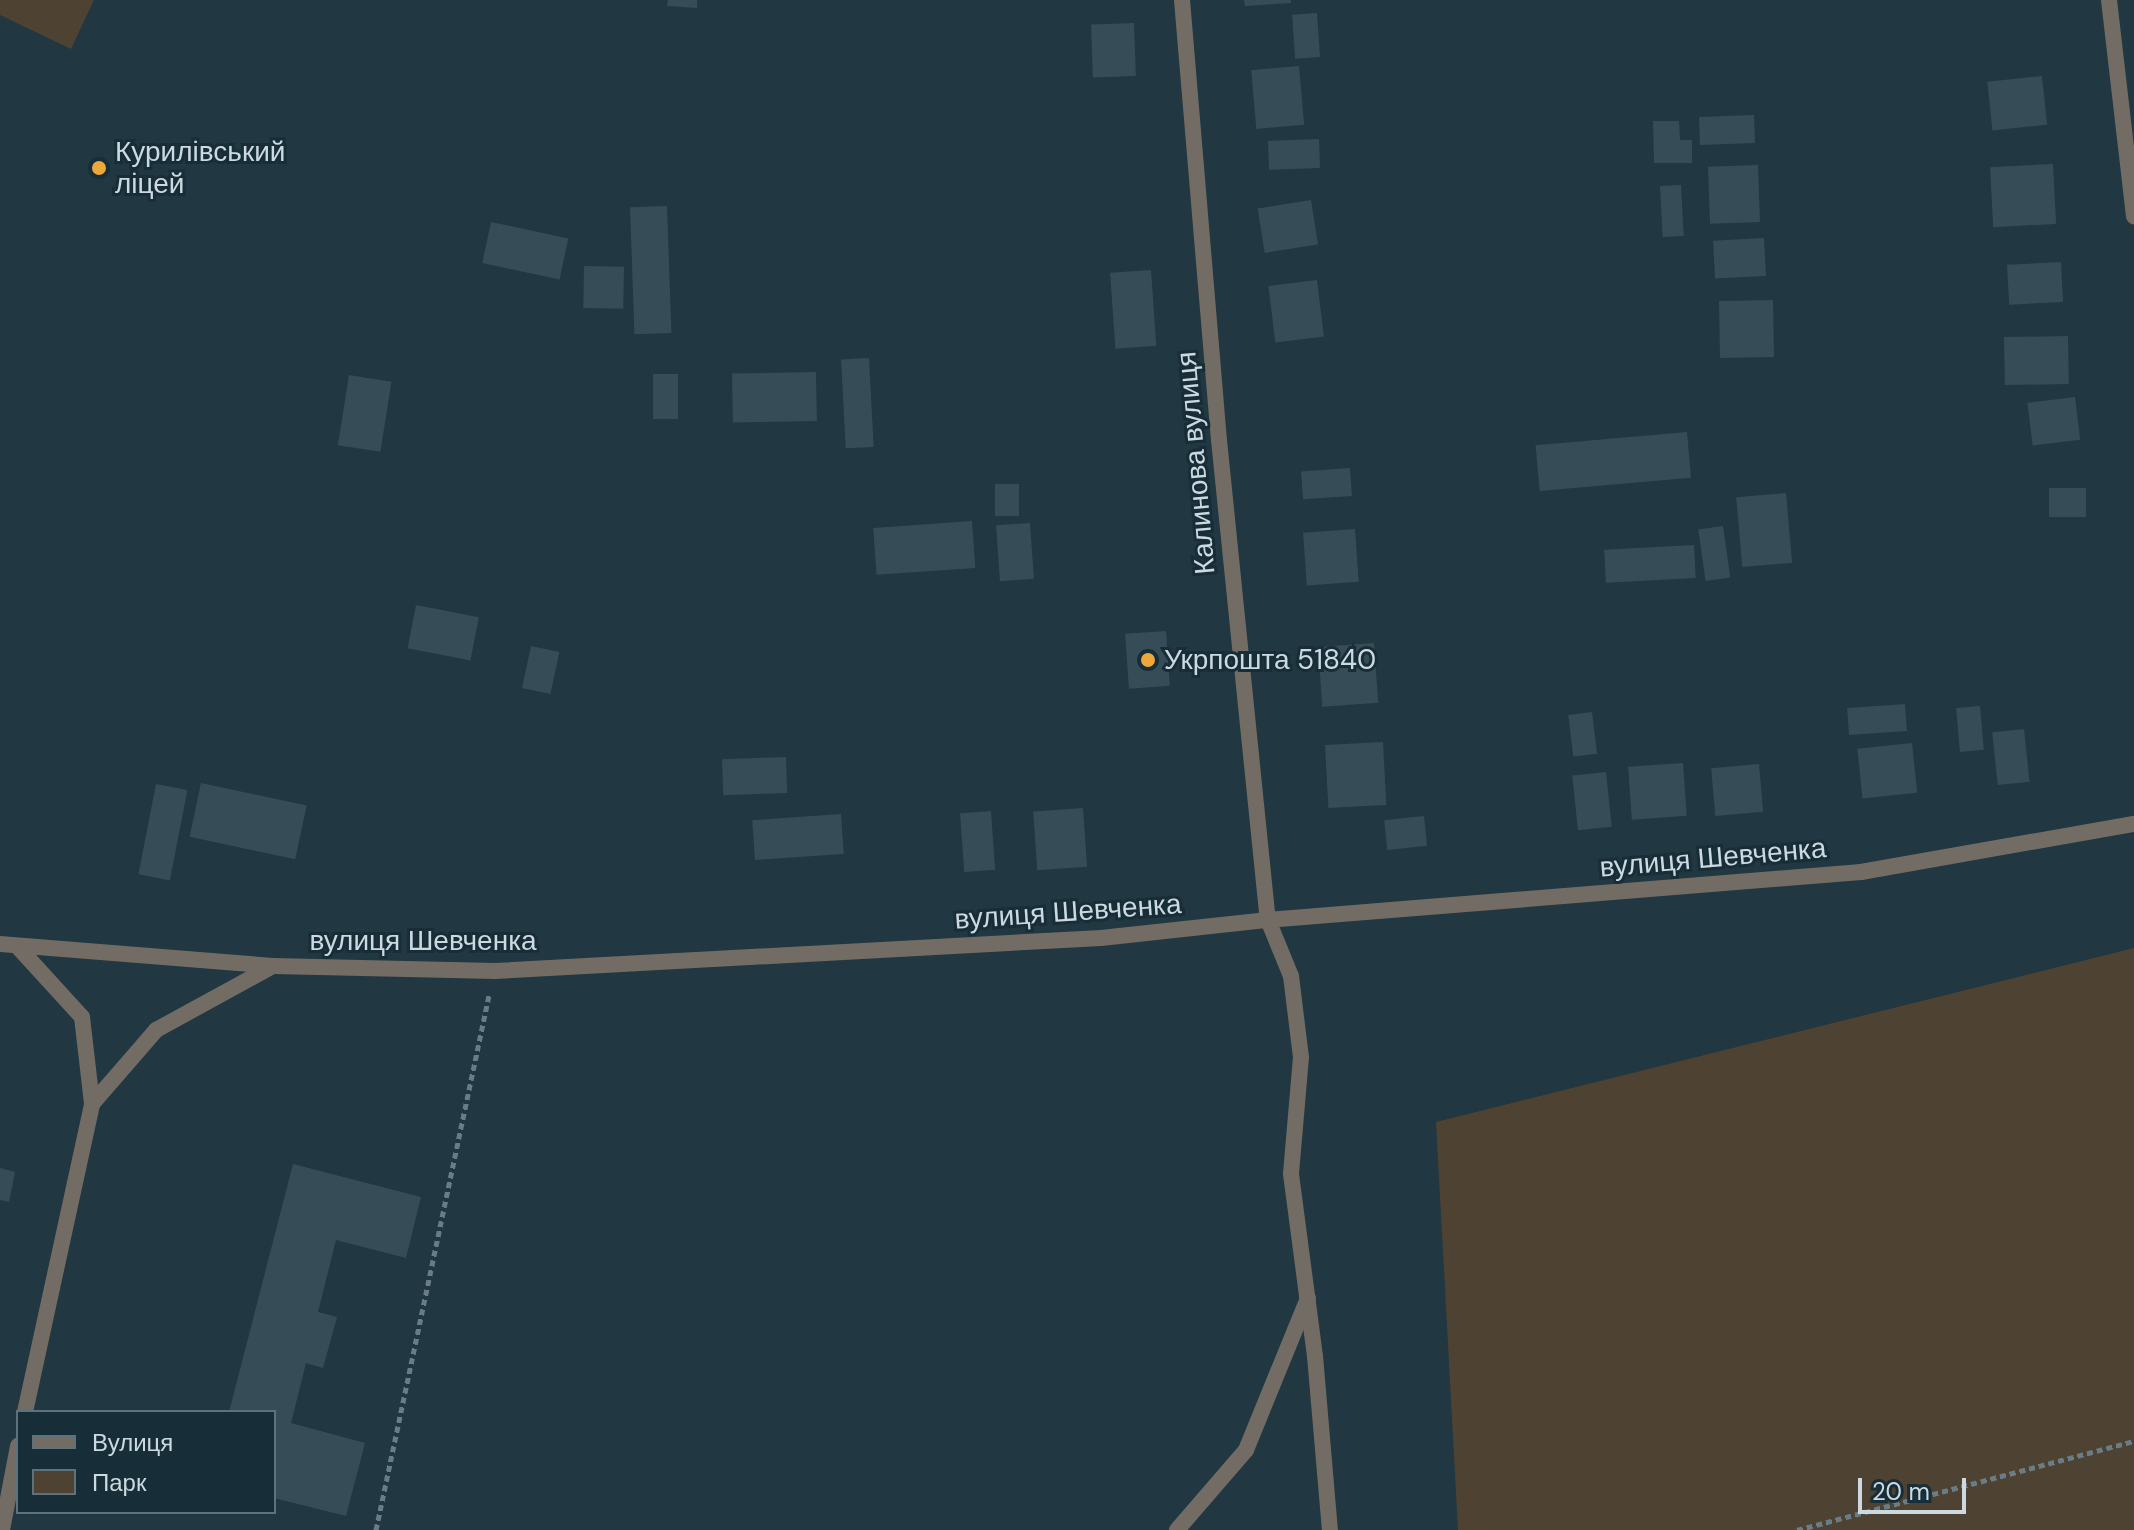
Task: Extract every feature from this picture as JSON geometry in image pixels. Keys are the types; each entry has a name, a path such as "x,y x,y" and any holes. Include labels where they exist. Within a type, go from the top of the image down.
{"street":[{"name":"Калинова вулиця","path":"1182,0 1219,440 1268,920 1291,976 1301,1057 1291,1174 1308,1298 1330,1530"},
{"path":"2109,0 2134,217"},
{"name":"вулиця Шевченка","path":"0,944 273,966 495,971 1101,938 1268,920 1861,872 2134,824"},
{"path":"18,947 82,1017 92,1104 25,1410"},
{"path":"92,1104 156,1030 273,966"},
{"path":"1177,1530 1246,1450 1308,1298"},
{"path":"2,1530 16,1456"}],"path":[{"path":"376,1530 495,971"},
{"path":"1797,1530 2134,1441"}],"green space":[{"path":"0,0 94,0 71,49 0,15"},
{"path":"2134,948 2134,1530 1458,1530 1436,1122"}],"building":[{"path":"668,0 697,0 697,8 667,6"},
{"path":"1244,0 1291,0 1291,3 1245,6"},
{"path":"1317,13 1320,57 1295,59 1292,15"},
{"path":"1134,23 1136,76 1093,77 1091,25"},
{"path":"1299,66 1304,125 1256,129 1251,70"},
{"path":"2042,76 2047,125 1992,130 1987,82"},
{"path":"1754,115 1755,143 1700,145 1699,117"},
{"path":"1653,121 1679,121 1680,140 1692,140 1692,163 1654,163"},
{"path":"1319,139 1320,168 1269,170 1268,141"},
{"path":"2053,164 2056,224 1993,227 1990,167"},
{"path":"1758,165 1760,222 1710,224 1708,167"},
{"path":"1681,185 1684,236 1663,237 1660,186"},
{"path":"1311,200 1318,244 1265,253 1258,208"},
{"path":"667,206 671,333 634,334 630,207"},
{"path":"491,222 568,238 560,280 482,263"},
{"path":"1764,238 1766,276 1715,279 1713,241"},
{"path":"2061,262 2063,302 2009,305 2007,265"},
{"path":"584,266 624,267 623,309 583,308"},
{"path":"1151,270 1156,346 1115,349 1110,273"},
{"path":"1317,280 1324,337 1275,343 1268,286"},
{"path":"1773,300 1774,357 1720,358 1719,301"},
{"path":"2068,336 2069,384 2005,385 2004,337"},
{"path":"869,358 874,447 846,448 841,359"},
{"path":"816,372 817,421 733,422 732,373"},
{"path":"653,374 678,374 678,419 653,419"},
{"path":"349,375 391,382 380,452 338,445"},
{"path":"2075,397 2080,440 2033,446 2027,403"},
{"path":"1687,432 1691,478 1540,491 1536,445"},
{"path":"1350,468 1352,496 1303,499 1301,471"},
{"path":"995,484 1019,484 1019,516 995,516"},
{"path":"2049,488 2086,488 2086,517 2049,517"},
{"path":"1786,493 1792,563 1742,567 1736,497"},
{"path":"972,521 975,568 877,575 873,528"},
{"path":"1030,523 1034,579 1000,581 996,525"},
{"path":"1723,526 1730,577 1705,581 1698,529"},
{"path":"1355,529 1359,582 1307,585 1303,533"},
{"path":"1694,545 1696,578 1606,583 1604,550"},
{"path":"416,605 479,617 470,660 408,648"},
{"path":"1166,631 1170,686 1129,689 1125,634"},
{"path":"1374,643 1378,703 1322,707 1318,647"},
{"path":"531,646 559,652 550,694 522,688"},
{"path":"1905,704 1907,731 1849,735 1847,708"},
{"path":"1980,706 1984,750 1960,752 1956,708"},
{"path":"1592,712 1597,754 1573,757 1568,715"},
{"path":"2024,729 2030,782 1998,785 1992,732"},
{"path":"1383,742 1386,805 1328,808 1325,745"},
{"path":"1912,743 1917,793 1863,798 1857,749"},
{"path":"786,757 787,793 723,795 722,759"},
{"path":"1683,763 1687,816 1632,820 1628,767"},
{"path":"1759,764 1763,812 1715,816 1711,768"},
{"path":"1606,772 1612,827 1578,830 1572,776"},
{"path":"201,783 307,805 295,859 190,837"},
{"path":"156,784 187,790 170,880 138,874"},
{"path":"1083,808 1087,867 1037,870 1033,811"},
{"path":"991,811 995,870 964,872 960,813"},
{"path":"841,814 844,854 755,860 752,820"},
{"path":"1424,816 1427,846 1387,850 1384,820"},
{"path":"293,1164 421,1197 406,1258 336,1240 318,1312 337,1317 323,1368 306,1363 291,1423 365,1443 346,1516 276,1498 276,1410 230,1410"},
{"path":"0,1168 15,1172 9,1202 0,1200"}],"place":[{"name":"Курилівський ліцей","path":"99,168"},
{"name":"Укрпошта 51840","path":"1148,660"}]}
